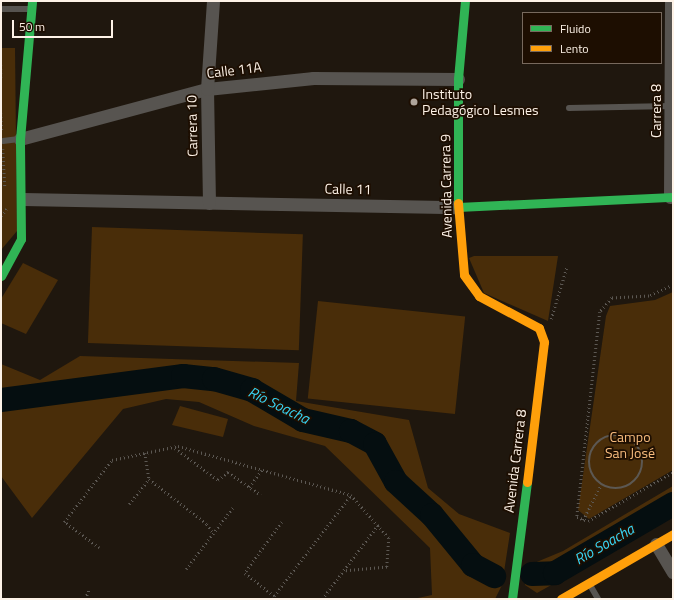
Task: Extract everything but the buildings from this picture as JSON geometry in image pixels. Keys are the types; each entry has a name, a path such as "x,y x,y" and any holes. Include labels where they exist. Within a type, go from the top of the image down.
{"main road":[{"name":"Avenida Carrera 9","path":"464,1 458,79 458,207 464,275 479,296 539,328"},
{"path":"1,276 20,240 22,199 20,139 32,5"},
{"name":"Calle 11","path":"458,207 672,197"},
{"name":"Avenida Carrera 8","path":"512,599 544,342 539,328"},
{"path":"561,599 673,534"}],"street":[{"name":"Carrera 10","path":"209,203 207,90 213,1"},
{"name":"Carrera 8","path":"671,1 673,106 672,197"},
{"name":"Calle 11A","path":"20,139 207,90 313,78 458,79"},
{"name":"Calle 11","path":"22,199 458,207"},
{"path":"656,544 673,572"}],"lane":[{"path":"1,9 32,5"},
{"path":"568,108 673,106"},
{"path":"3,142 20,139"},
{"path":"588,582 598,599"}],"path":[{"path":"1,65 1,79"},
{"path":"1,113 5,196"},
{"path":"1,216 6,212 6,204"},
{"path":"544,342 567,266"},
{"path":"673,285 649,296 612,298 600,312 576,512 582,520 588,521 673,472"},
{"path":"609,436 627,438 634,443 642,459 639,477 618,490 601,485 589,464 594,447 609,436"},
{"path":"174,447 218,480 228,472 261,495"},
{"path":"99,548 64,522 112,460 174,447 262,469 351,495 389,538 387,567 343,571"},
{"path":"145,453 149,479 207,524 213,533"},
{"path":"249,487 262,469"},
{"path":"129,504 149,479"},
{"path":"582,520 601,485"},
{"path":"282,522 245,573 274,596 351,495"},
{"path":"186,569 234,506"},
{"path":"322,599 378,525"},
{"path":"85,599 89,589"}],"green space":[{"path":"1,48 15,48 17,231 1,250"},
{"path":"92,227 303,234 299,350 88,343"},
{"path":"474,256 558,256 548,321 484,293 469,258"},
{"path":"23,263 58,280 26,334 1,323 1,299"},
{"name":"Campo San José","path":"673,292 673,470 589,519 578,510 606,316 610,306 655,300"},
{"path":"318,301 465,316 455,414 308,398"},
{"path":"80,356 299,363 296,401 409,420 428,488 459,514 510,533 502,585 495,599 413,599 432,595 430,548 325,446 254,426 199,402 166,399 123,409 32,518 1,476 1,364 40,380"},
{"path":"180,406 228,419 223,437 172,425"},
{"path":"673,486 673,517 537,593 525,585 527,566 563,551"}],"waterway":[{"name":"Río Soacha","path":"1,400 183,376 214,379 252,390 303,420 351,431 375,444 396,482 432,515 473,565 494,576"},
{"name":"Río Soacha","path":"532,574 555,573 673,504"}],"traffic: fast":[{"path":"1,276 21,239 20,139 32,1"},
{"path":"458,203 458,79 465,1"},
{"path":"458,207 673,197"},
{"path":"512,599 527,482"}],"traffic: slow":[{"path":"458,203 464,275 479,296 539,328 544,342 527,482"},
{"path":"561,599 673,534"}],"place":[{"name":"Instituto Pedagógico Lesmes","path":"414,102"}]}
